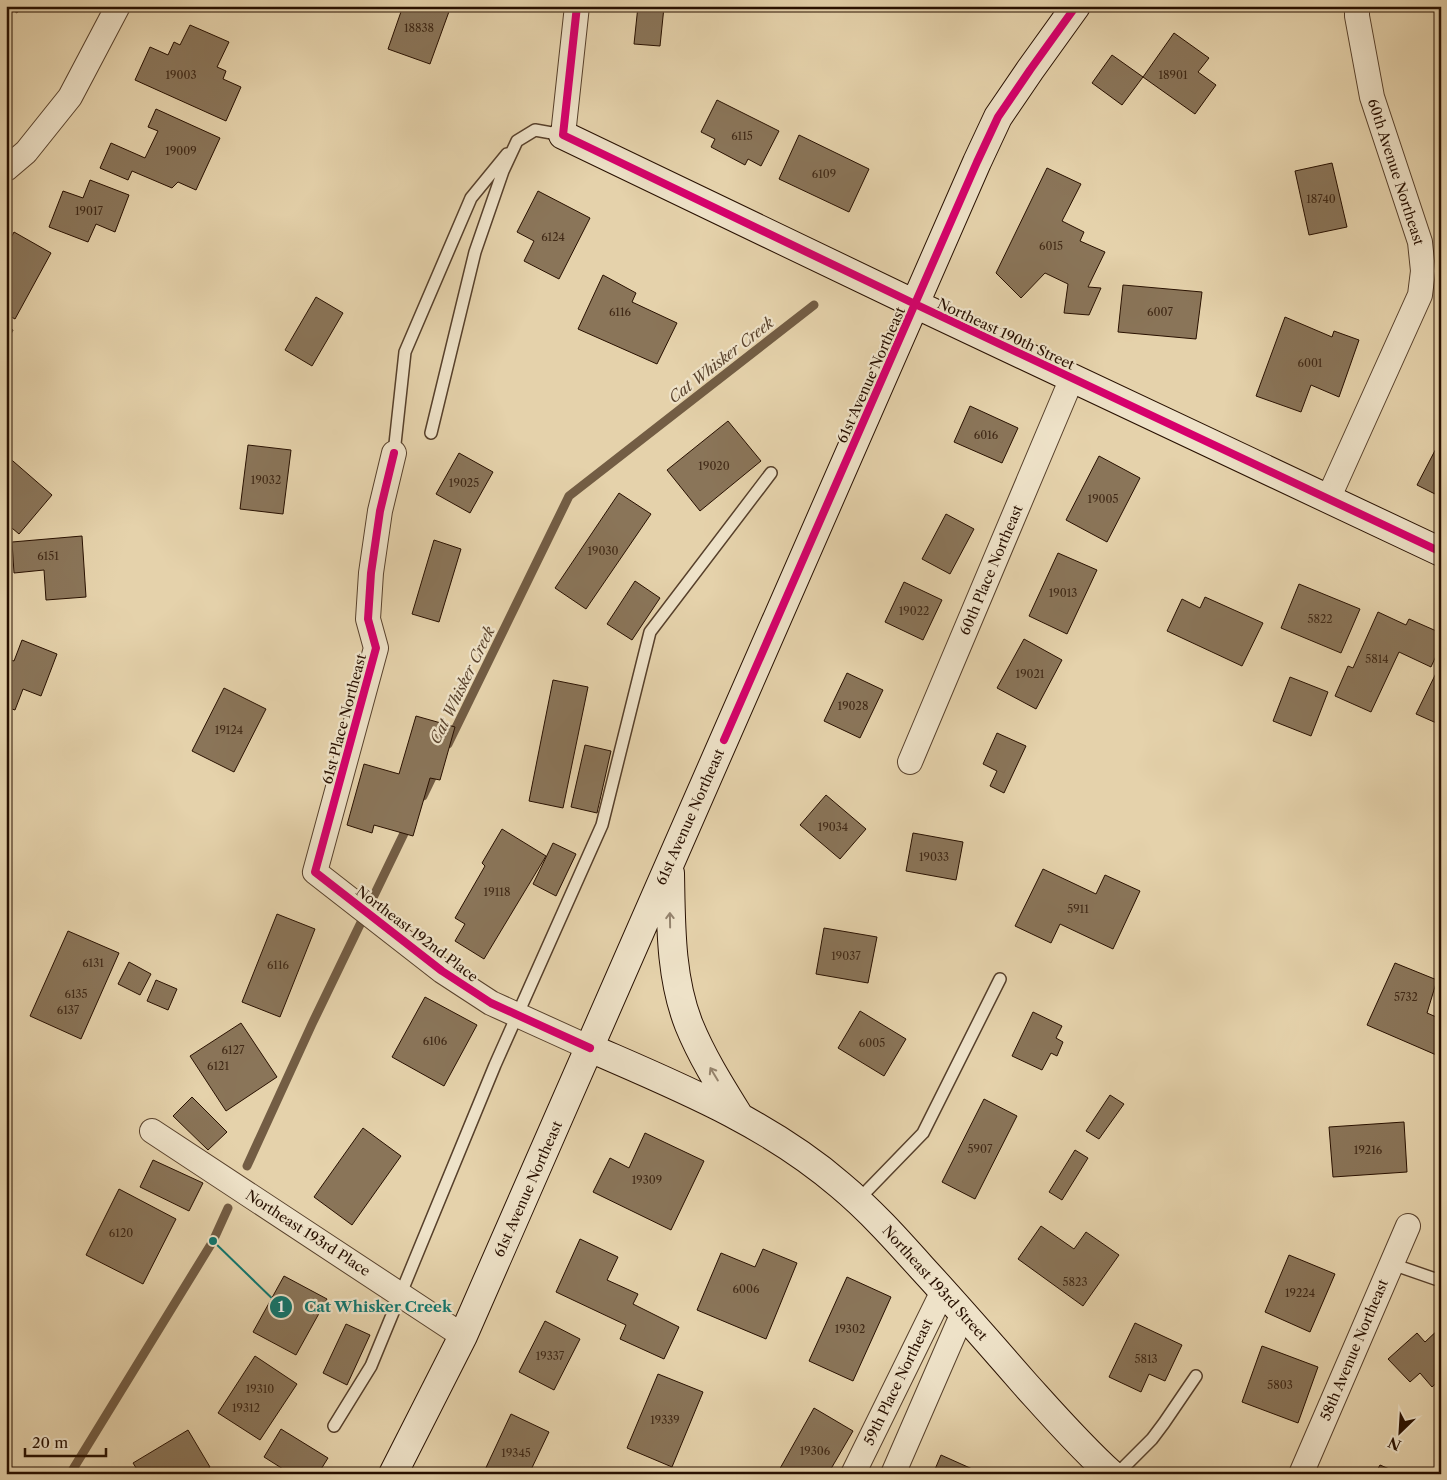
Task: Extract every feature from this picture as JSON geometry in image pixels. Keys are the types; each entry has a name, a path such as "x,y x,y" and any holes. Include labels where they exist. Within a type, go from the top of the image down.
{"main road":[{"name":"61st Avenue Northeast","path":"393,1474 463,1336 998,117 1076,6"},
{"name":"Northeast 190th Street","path":"562,135 1441,552"},
{"path":"670,863 671,932 678,990 688,1024 708,1066 738,1116"},
{"name":"Northeast 192nd Place","path":"590,1048 738,1116"},
{"name":"Northeast 193rd Street","path":"738,1116 804,1156 858,1200 943,1291 1053,1415 1093,1458 1111,1474"}],"street":[{"path":"6,169 26,152 70,97 118,6"},
{"path":"562,135 577,6"},
{"name":"60th Avenue Northeast","path":"1328,499 1420,295 1423,271 1420,242 1372,97 1357,16 1357,6"},
{"name":"60th Place Northeast","path":"910,762 1072,378"},
{"name":"61st Place Northeast","path":"315,872 376,648 368,619 371,573 380,511 394,452"},
{"name":"Northeast 192nd Place","path":"315,872 442,971 491,1003 590,1048"},
{"name":"Northeast 193rd Place","path":"152,1131 463,1336"},
{"name":"58th Avenue Northeast","path":"1301,1474 1408,1226"},
{"name":"59th Place Northeast","path":"853,1474 943,1291"},
{"name":"59th Place Northeast","path":"893,1474 962,1313"}],"lane":[{"path":"394,452 405,352 471,198 517,141 535,130 562,135"},
{"path":"431,433 476,252 503,171 517,141"},
{"path":"334,1426 371,1366 517,1014 602,825 650,632 771,473"},
{"path":"858,1200 923,1133 1000,979"},
{"path":"1392,1264 1441,1281"},
{"path":"1117,1474 1152,1439 1196,1376"}],"building":[{"path":"6,6 21,6 17,13"},
{"path":"403,6 451,6 430,64 388,49"},
{"path":"638,6 664,7 660,46 634,44"},
{"path":"190,25 229,42 217,67 226,71 223,79 241,87 226,121 135,80 150,47 168,55 174,42 180,45"},
{"path":"1174,33 1209,58 1198,72 1216,85 1195,114 1143,77"},
{"path":"6,40 11,43 6,53"},
{"path":"1112,55 1143,77 1122,105 1092,83"},
{"path":"717,100 779,131 761,166 748,159 745,165 711,147 715,139 701,132"},
{"path":"156,109 220,138 196,190 178,182 172,188 132,171 128,180 100,168 111,143 145,158 158,131 148,127"},
{"path":"799,135 869,169 849,212 779,179"},
{"path":"1332,163 1347,227 1309,235 1295,171"},
{"path":"1047,168 1081,184 1062,221 1084,232 1080,241 1105,252 1088,287 1101,288 1089,315 1064,313 1068,284 1045,273 1021,298 996,273"},
{"path":"90,180 129,195 115,232 96,224 88,242 49,227 63,191 83,198"},
{"path":"538,191 590,218 559,279 524,261 534,241 517,232"},
{"path":"14,232 51,253 15,319 6,314 6,247"},
{"path":"603,275 636,293 632,302 677,323 657,364 578,329"},
{"path":"1123,285 1202,292 1196,339 1118,332"},
{"path":"316,297 343,313 312,366 285,350"},
{"path":"1285,317 1332,337 1334,331 1359,340 1339,397 1311,385 1301,412 1256,396"},
{"path":"6,326 13,330 6,344"},
{"path":"970,406 1018,428 1002,463 954,442"},
{"path":"728,421 761,461 700,511 667,470"},
{"path":"1441,439 1441,497 1417,485"},
{"path":"248,445 291,450 283,514 240,509"},
{"path":"459,453 493,472 470,513 436,494"},
{"path":"6,455 52,495 19,534 6,523"},
{"path":"1099,456 1140,478 1107,542 1066,520"},
{"path":"619,493 651,514 586,609 555,588"},
{"path":"946,514 974,529 950,574 922,559"},
{"path":"82,536 86,597 46,600 44,570 14,573 12,542"},
{"path":"434,540 461,549 439,622 412,614"},
{"path":"1058,553 1097,570 1067,634 1029,616"},
{"path":"635,581 660,598 632,640 607,624"},
{"path":"904,582 942,600 923,640 885,622"},
{"path":"1299,584 1360,609 1341,653 1281,628"},
{"path":"1205,597 1263,623 1242,666 1167,631 1182,599 1200,608"},
{"path":"1378,612 1406,625 1409,619 1441,633 1441,645 1431,667 1399,652 1371,712 1335,696 1348,666 1353,668"},
{"path":"1024,639 1062,660 1036,709 997,688"},
{"path":"22,640 57,654 41,696 23,689 15,710 6,707 6,658 14,661"},
{"path":"1441,663 1441,725 1416,714"},
{"path":"847,673 883,690 860,738 824,721"},
{"path":"1290,677 1328,692 1311,736 1273,721"},
{"path":"553,680 588,687 563,808 529,801"},
{"path":"224,688 266,709 234,772 192,751"},
{"path":"416,716 455,727 440,780 430,778 413,836 374,825 372,833 347,825 364,764 399,774"},
{"path":"997,733 1026,746 1004,793 990,786 997,771 983,764"},
{"path":"585,745 611,751 597,813 571,807"},
{"path":"826,795 866,829 840,859 800,825"},
{"path":"502,829 546,856 484,959 455,941 465,924 455,918 485,866 482,863"},
{"path":"913,833 963,842 956,880 906,871"},
{"path":"553,843 576,854 556,896 533,884"},
{"path":"1043,869 1096,894 1105,875 1140,891 1113,949 1060,924 1051,943 1015,926"},
{"path":"277,914 315,929 280,1017 242,1002"},
{"path":"824,928 877,937 868,983 816,974"},
{"path":"68,931 119,953 81,1039 30,1016"},
{"path":"129,962 151,974 140,995 118,984"},
{"path":"1395,963 1437,980 1427,1013 1441,1019 1441,1057 1367,1025"},
{"path":"156,980 177,989 168,1010 147,1001"},
{"path":"425,997 477,1025 444,1086 392,1057"},
{"path":"860,1011 906,1039 884,1076 838,1048"},
{"path":"1033,1012 1062,1026 1056,1038 1063,1042 1057,1056 1051,1053 1042,1070 1012,1056"},
{"path":"241,1023 277,1077 226,1111 190,1056"},
{"path":"1110,1095 1124,1104 1099,1139 1086,1131"},
{"path":"192,1097 227,1132 208,1150 173,1116"},
{"path":"984,1099 1017,1116 975,1199 942,1182"},
{"path":"1404,1122 1407,1172 1333,1177 1329,1127"},
{"path":"363,1128 401,1156 352,1225 314,1197"},
{"path":"645,1133 704,1161 671,1230 593,1192 610,1158 629,1168"},
{"path":"1075,1150 1088,1158 1062,1200 1049,1192"},
{"path":"153,1160 203,1183 189,1211 140,1187"},
{"path":"119,1189 176,1219 143,1284 86,1255"},
{"path":"1041,1226 1074,1249 1086,1232 1119,1255 1083,1306 1018,1259"},
{"path":"580,1239 618,1257 607,1280 638,1294 633,1304 679,1327 664,1359 620,1339 626,1325 556,1292"},
{"path":"763,1249 797,1263 766,1339 697,1310 721,1253 755,1267"},
{"path":"1289,1255 1335,1274 1310,1332 1265,1312"},
{"path":"284,1276 327,1299 296,1355 253,1332"},
{"path":"847,1277 891,1297 853,1381 809,1361"},
{"path":"545,1321 580,1339 554,1390 519,1372"},
{"path":"1135,1323 1182,1345 1165,1381 1149,1374 1141,1392 1109,1377"},
{"path":"346,1324 370,1335 347,1385 323,1373"},
{"path":"1441,1327 1441,1379 1432,1387 1420,1373 1410,1382 1388,1359 1417,1333 1425,1342"},
{"path":"1262,1346 1318,1367 1298,1423 1242,1402"},
{"path":"255,1356 297,1384 260,1440 218,1413"},
{"path":"658,1374 703,1392 672,1467 627,1448"},
{"path":"814,1408 853,1431 828,1474 781,1474 778,1472"},
{"path":"511,1414 549,1432 529,1474 483,1474"},
{"path":"281,1429 328,1458 318,1474 291,1474 264,1457"},
{"path":"188,1430 210,1467 200,1474 140,1474 133,1463"},
{"path":"941,1455 979,1472 978,1474 933,1474"},
{"path":"1380,1465 1401,1474 1375,1474"}],"waterway":[{"name":"Cat Whisker Creek","path":"448,744 569,496 814,305"},
{"name":"Cat Whisker Creek","path":"423,796 436,769"},
{"name":"Cat Whisker Creek","path":"247,1166 312,1024 409,823"},
{"name":"Cat Whisker Creek","path":"70,1474 213,1241 228,1208"}],"cycle path":[{"path":"577,6 563,135 915,304 1441,552"},
{"path":"724,740 998,117 1076,6"},
{"path":"394,453 380,511 371,573 368,619 376,648 315,872 442,971 491,1003 590,1048"}],"place":[{"name":"Cat Whisker Creek","path":"213,1241"}]}
